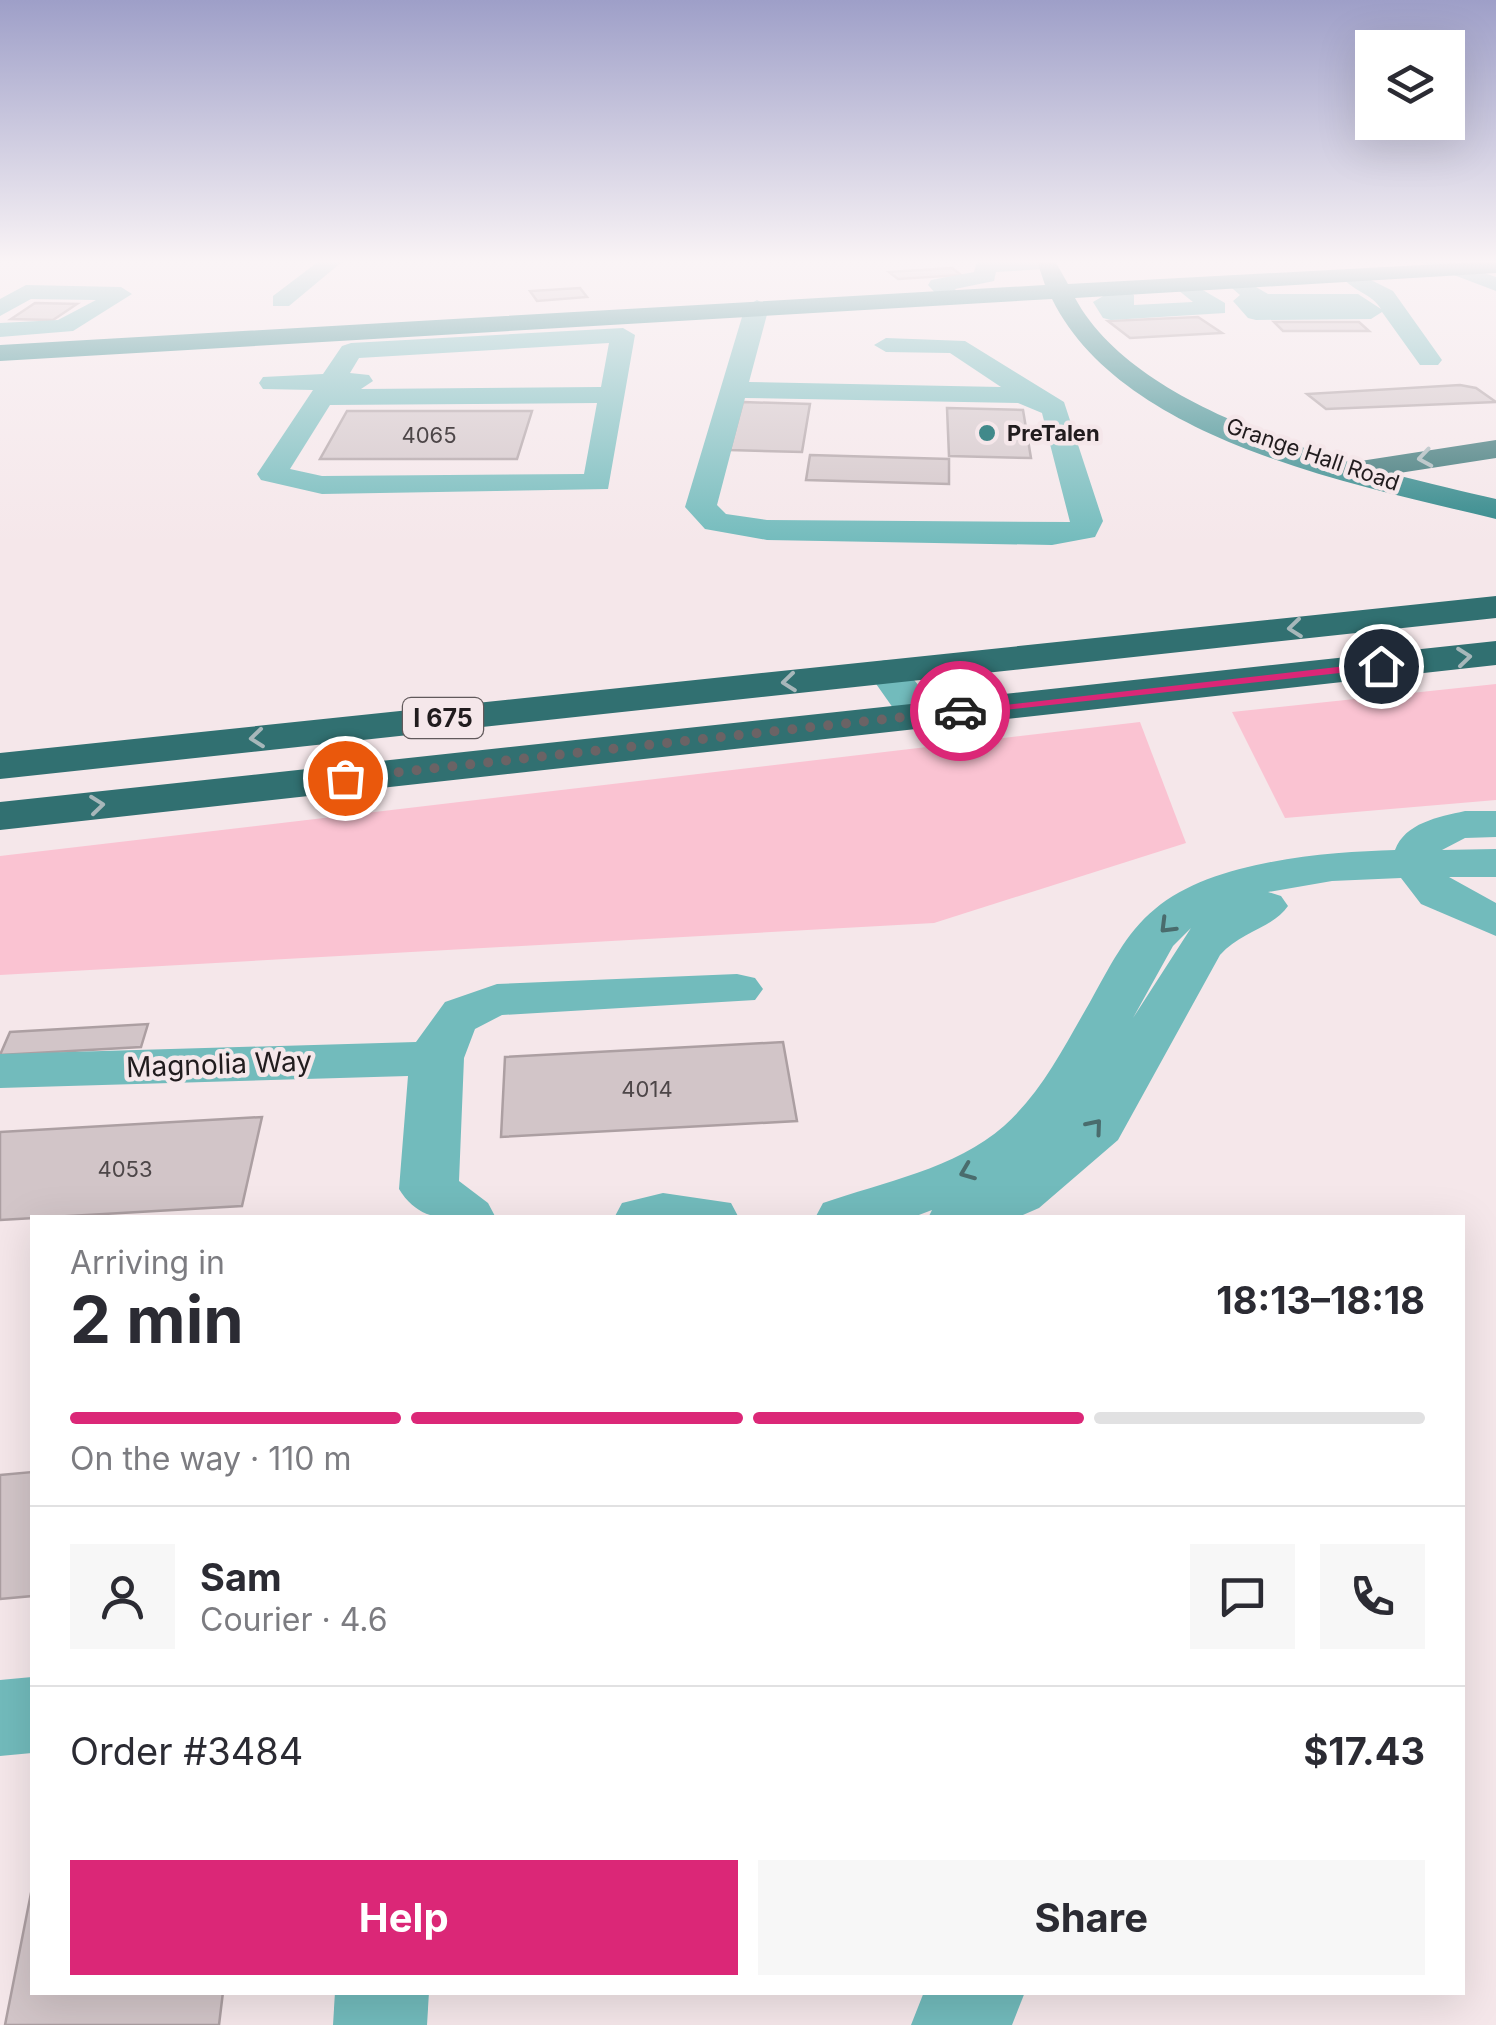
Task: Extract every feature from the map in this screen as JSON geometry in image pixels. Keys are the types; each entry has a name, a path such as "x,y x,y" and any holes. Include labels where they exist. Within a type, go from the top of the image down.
{"highway":[{"path":"1354,471 1496,448"},
{"name":"I 675","path":"0,766 1496,607"},
{"name":"I 675","path":"0,816 1496,653"}],"main road":[{"name":"Grange Hall Road","path":"1108,356 1153,389 1229,426 1354,471 1496,509"}],"street":[{"path":"285,356 267,389 454,389 612,395"},
{"path":"348,356 272,474 322,485 597,483 618,357 543,367 454,389"},
{"path":"778,356 746,356 701,506 716,522 768,530 1079,532 1086,520 1074,465 1054,408 971,356"},
{"path":"887,356 888,392"},
{"path":"1420,356 1429,360"},
{"path":"735,390 1022,395 1041,401"},
{"path":"886,672 919,716"},
{"path":"1496,824 1469,824 1436,832 1419,845 1427,879 1496,921"},
{"path":"965,1215 1018,1192 1098,1127 1198,950 1218,927 1258,907 1303,894 1427,879 1496,863"},
{"path":"853,1215 978,1169 1023,1142 1054,1106 1146,949 1174,916 1259,878 1324,868 1427,879 1496,892"},
{"path":"462,1215 429,1189 438,1058 450,1021 464,1010 496,1000 737,989"},
{"name":"Magnolia Way","path":"0,1071 438,1058"},
{"path":"0,1718 30,1715"},
{"path":"380,2025 382,1995"},
{"path":"958,2025 977,1995"}],"shaded area":[{"path":"1496,684 1496,800 1285,818 1232,712"},
{"path":"1140,722 1186,843 934,923 0,975 0,856"}],"building":[{"path":"1460,385 1476,388 1496,402 1326,409 1307,394"},
{"path":"743,402 810,404 802,452 730,450"},
{"name":"PreTalen","path":"947,408 1023,410 1031,458 949,456"},
{"path":"347,411 532,411 517,459 320,459"},
{"path":"810,455 949,459 949,484 806,480"},
{"path":"148,1024 141,1047 0,1055 10,1032"},
{"path":"783,1042 797,1121 501,1137 505,1057"},
{"path":"262,1117 242,1206 30,1215 30,1218 0,1220 0,1132"},
{"path":"30,1472 30,1596 0,1599 0,1475"},
{"path":"30,1898 30,1995 223,1995 219,2025 5,2025"}],"way so far":[{"path":"345,778 960,711"}],"place":[{"name":"PreTalen","path":"987,433"}],"route":[{"path":"960,711 1381,666"}]}
